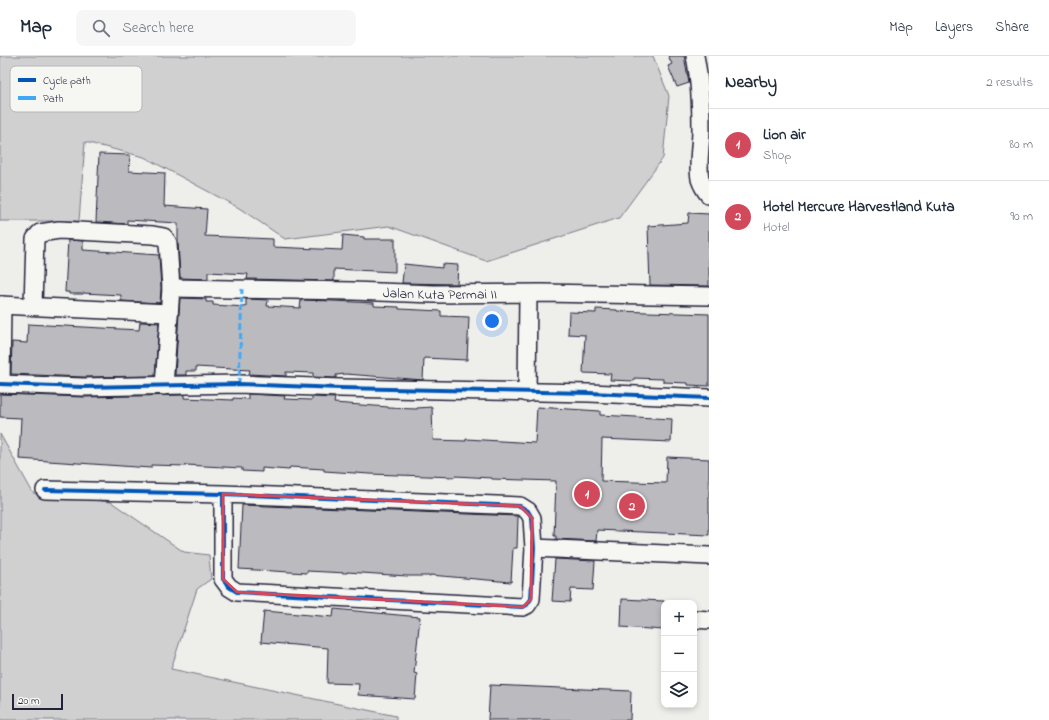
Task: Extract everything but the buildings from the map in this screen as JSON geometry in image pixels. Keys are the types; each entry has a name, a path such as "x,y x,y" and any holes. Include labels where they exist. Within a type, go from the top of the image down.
{"street":[{"path":"695,56 700,87 700,179 704,189 709,195"},
{"path":"33,306 34,239 40,233 48,231 86,231 164,237 168,243 171,288 164,386"},
{"name":"Jalan Kuta Permai II","path":"171,288 434,294 709,296"},
{"path":"527,393 528,294"},
{"path":"169,314 1,305 0,384 83,387 239,384 709,398"},
{"path":"45,490 223,494 520,506 528,511 532,518 534,548 531,599 523,608 237,592 229,587 223,579 223,494"},
{"path":"534,548 709,556"},
{"path":"697,619 709,620"}],"highlighted area":[{"path":"223,494 520,506 532,518 531,599 523,607 237,592 223,579"}],"shaded area":[{"path":"0,56 653,56 669,96 663,158 619,218 486,261 389,226 285,239 239,208 144,157 85,142 79,221 0,221"},
{"path":"0,434 33,493 111,502 184,552 209,555 211,579 197,589 171,669 396,716 396,720 0,720"}],"marked path":[{"path":"239,384 242,289"}],"cycle path":[{"path":"0,384 83,387 239,384 340,388 589,393 709,398"},
{"path":"45,490 223,494 520,506 528,511 532,518 534,548 531,599 527,605 523,607 237,592 229,587 223,579 223,494"}],"place":[{"name":"Lion air","path":"587,494"},
{"name":"Hotel Mercure Harvestland Kuta","path":"632,506"}]}
